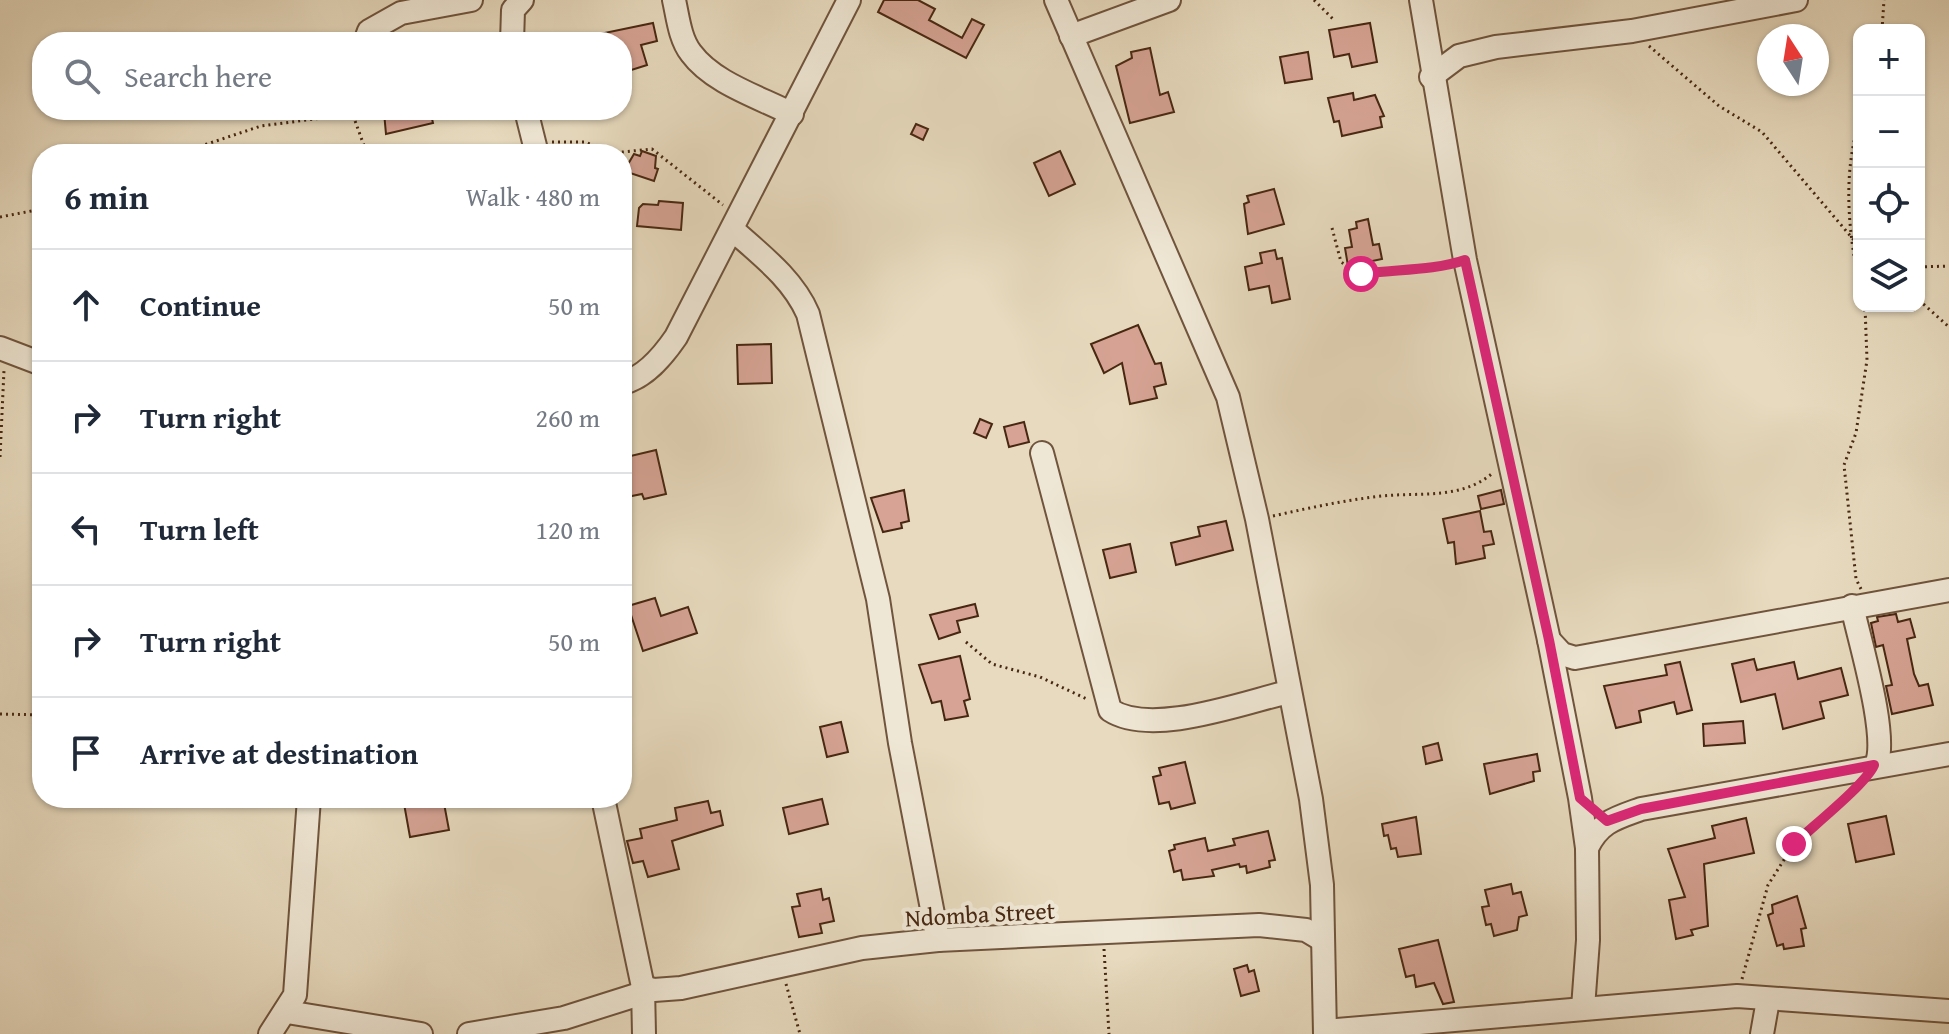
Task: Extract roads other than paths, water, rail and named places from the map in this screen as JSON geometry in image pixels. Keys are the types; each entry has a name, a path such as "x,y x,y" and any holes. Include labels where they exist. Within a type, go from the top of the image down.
{"street":[{"path":"369,32 401,13 471,0"},
{"path":"512,32 513,10 522,0"},
{"path":"674,0 680,31 690,52 709,72 792,114"},
{"path":"632,380 662,357 676,337 849,0"},
{"path":"1056,0 1223,384 1257,519 1311,799 1322,885 1325,1032 1737,996 1949,1011"},
{"path":"1071,36 1169,0"},
{"path":"1421,0 1431,77 1465,260 1549,640 1580,798 1587,848 1588,940 1583,1008"},
{"path":"1431,77 1459,56 1496,47 1632,31 1796,0"},
{"path":"528,120 534,144"},
{"path":"737,223 800,295 808,314 878,599 900,743 938,940"},
{"path":"2,348 32,360"},
{"path":"1042,453 1110,710 1124,719 1140,722 1207,712 1288,692"},
{"path":"1549,640 1562,654 1575,658 1949,590"},
{"path":"1860,604 1876,712 1880,756 1876,765"},
{"path":"1557,678 1575,658"},
{"path":"1587,848 1593,834 1607,821 1641,809 1949,754"},
{"path":"1580,798 1607,821"},
{"path":"270,1034 287,1012 295,995 308,808"},
{"path":"605,808 643,990 644,1034"},
{"name":"Ndomba Street","path":"469,1034 564,1018 643,990 681,988 862,948 938,940 1259,925 1306,930 1321,939"},
{"path":"1762,1034 1768,1000"},
{"path":"287,1012 421,1034"}]}
